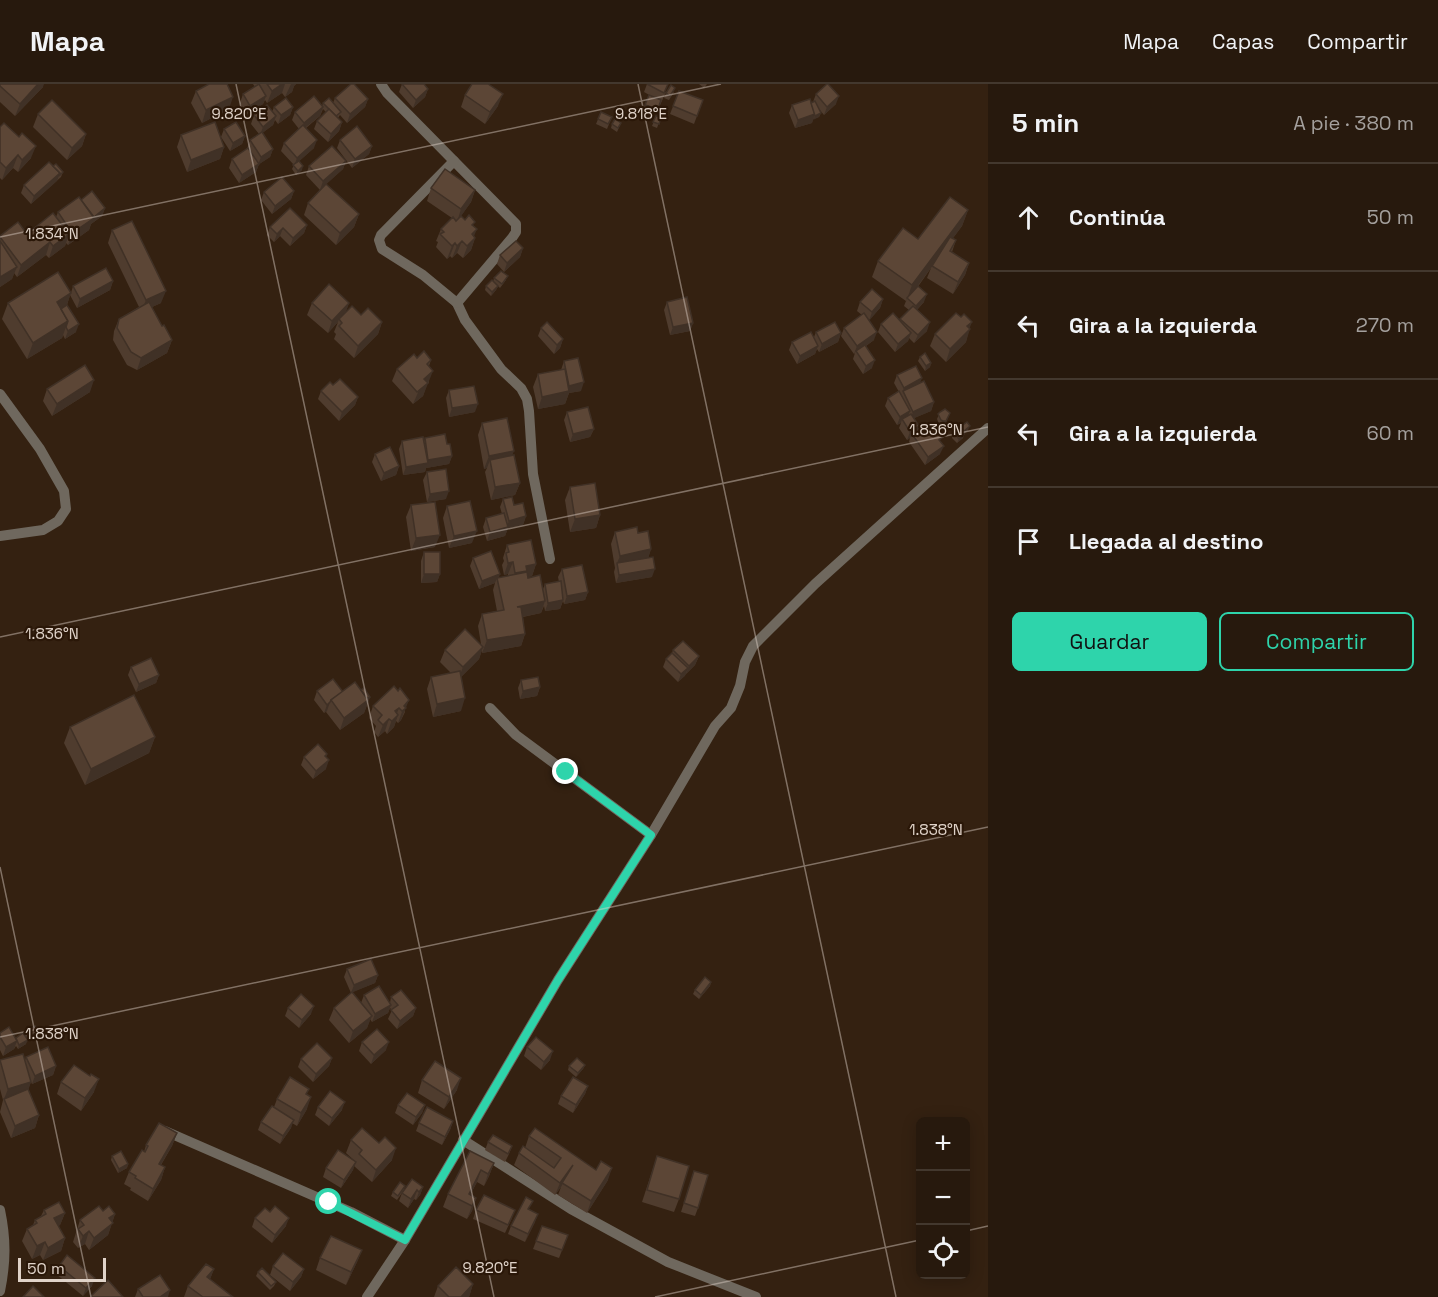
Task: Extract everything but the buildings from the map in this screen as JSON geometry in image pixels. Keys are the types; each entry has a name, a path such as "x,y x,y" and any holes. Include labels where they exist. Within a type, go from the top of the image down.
{"street":[{"path":"381,84 387,93 516,224 516,232 512,238 457,303"},
{"path":"454,161 381,235 379,240 382,249 423,275 457,303 465,320 501,369 521,388 527,399 533,474 550,559"},
{"path":"0,394 50,466 64,491 66,509 58,521 43,530 0,536"},
{"path":"367,1297 405,1240 558,980 651,835 715,726 731,708 740,686 745,662 753,645 815,584 988,428"},
{"path":"490,708 516,735 651,835"},
{"path":"158,1128 351,1212 405,1240"},
{"path":"463,1140 571,1209 668,1262 756,1296"},
{"path":"0,1210 5,1234 0,1291"}],"route":[{"path":"329,1202 405,1240 558,980 651,835 566,772"}]}
